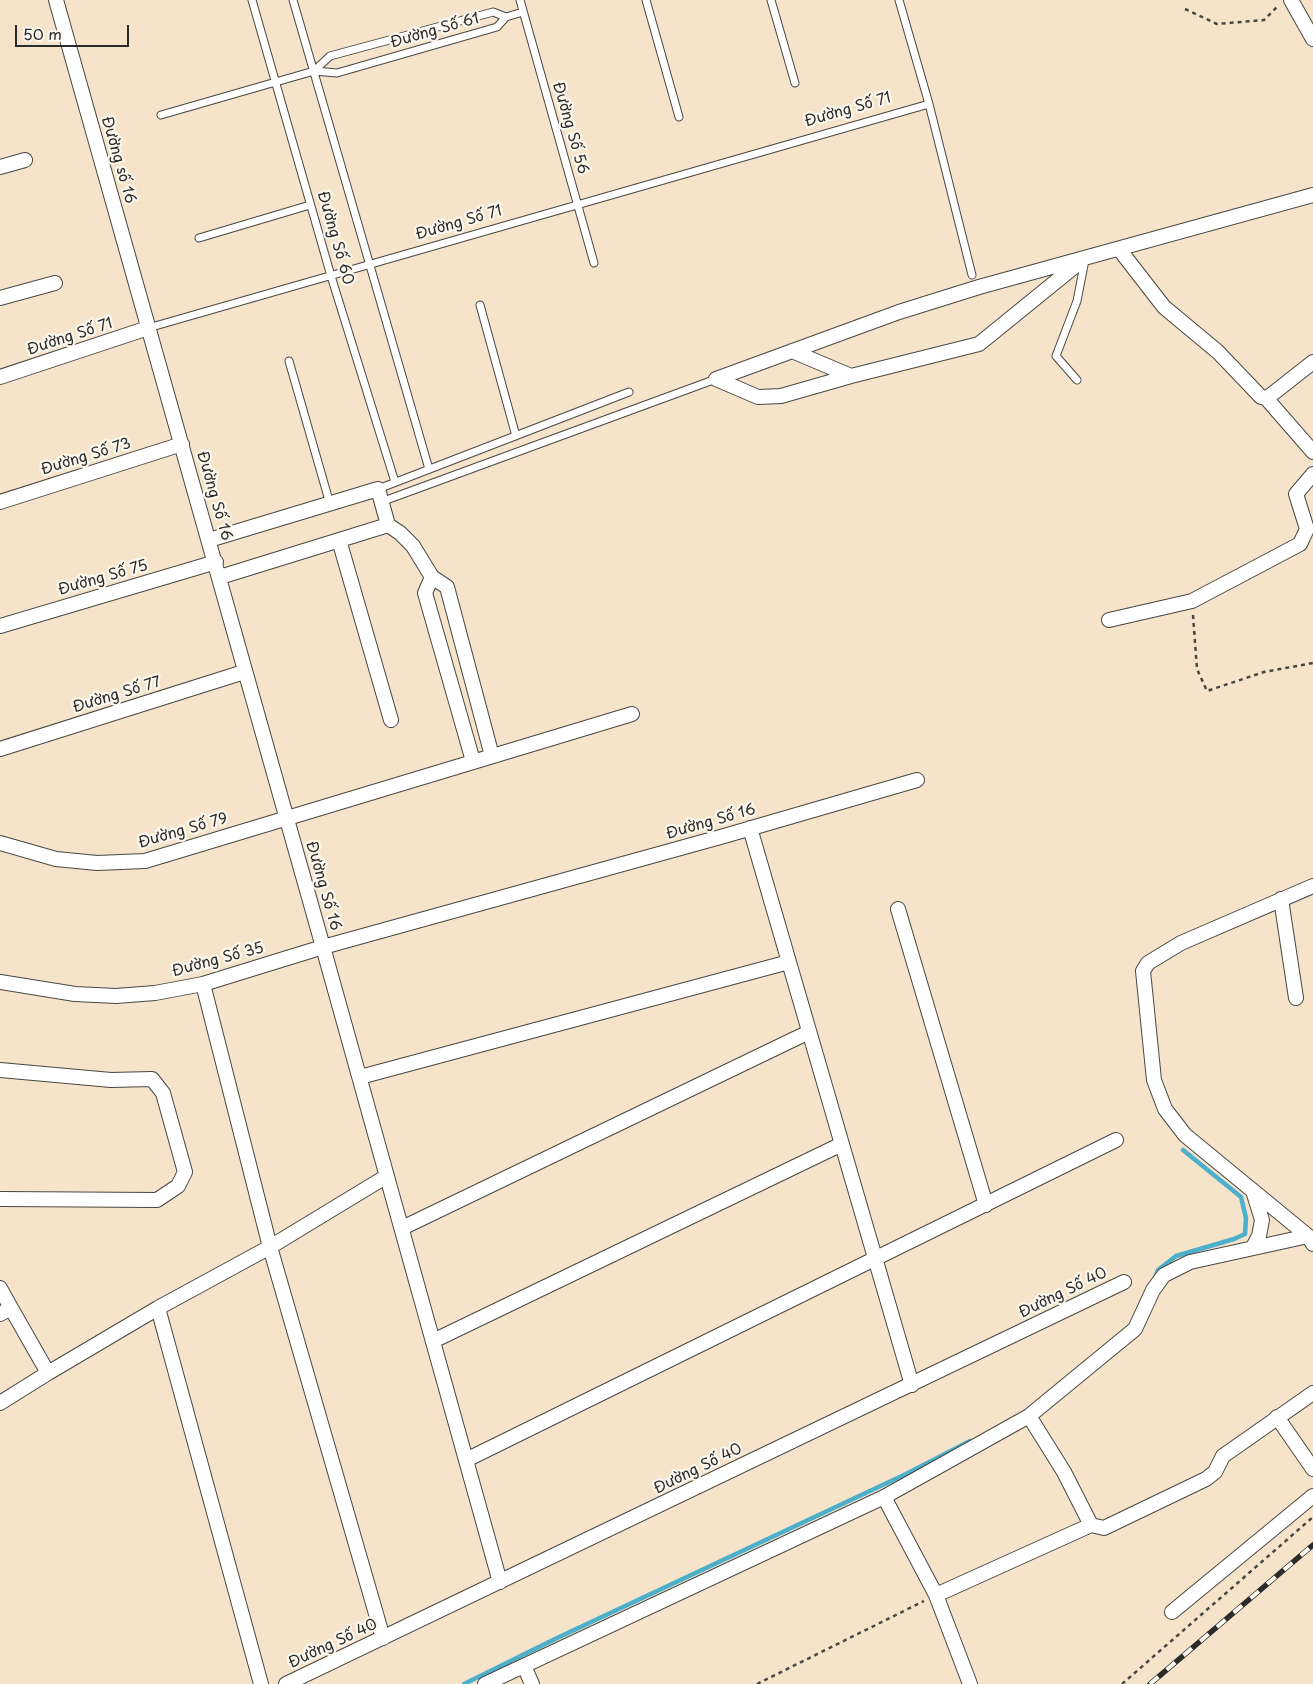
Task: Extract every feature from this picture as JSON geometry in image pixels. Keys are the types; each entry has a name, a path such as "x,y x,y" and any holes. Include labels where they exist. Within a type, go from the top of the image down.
{"street":[{"name":"Đường số 16","path":"56,0 148,328"},
{"path":"1291,0 1313,39"},
{"path":"0,167 25,160"},
{"path":"716,379 908,309 1313,195"},
{"path":"1119,249 1164,308 1218,352 1261,397 1266,398 1313,452"},
{"path":"716,379 758,397 781,396 851,376 979,344 1085,258"},
{"path":"0,298 56,283"},
{"name":"Đường Số 71","path":"0,377 148,328"},
{"name":"Đường Số 16","path":"148,328 216,562 244,672 323,946 917,780"},
{"path":"792,352 851,376"},
{"path":"1266,398 1313,362"},
{"name":"Đường Số 73","path":"0,502 182,444"},
{"path":"1109,620 1192,602 1300,544 1307,529 1296,494 1313,474"},
{"path":"209,540 330,504 380,496 388,525 400,533 413,546 432,577 447,587 492,756"},
{"path":"220,577 388,525"},
{"path":"339,540 391,720"},
{"name":"Đường Số 75","path":"0,626 216,562"},
{"path":"432,577 424,593 473,762"},
{"name":"Đường Số 77","path":"0,749 244,672"},
{"name":"Đường Số 79","path":"0,843 56,859 97,863 145,861 632,714"},
{"path":"750,828 912,1385"},
{"path":"1311,1238 1185,1135 1165,1109 1154,1080 1143,972 1148,963 1181,942 1313,886"},
{"path":"1281,899 1296,998"},
{"path":"898,908 986,1205"},
{"path":"323,946 500,1582"},
{"name":"Đường Số 35","path":"0,982 75,994 116,996 155,993 203,984 323,946"},
{"path":"360,1077 789,962"},
{"path":"203,984 270,1247 383,1638"},
{"path":"402,1228 810,1032"},
{"path":"0,1070 111,1080 152,1079 163,1094 185,1172 178,1186 157,1200 0,1198"},
{"path":"466,1460 876,1260 1116,1140"},
{"path":"433,1341 842,1144"},
{"path":"0,1403 158,1308 270,1247 387,1176"},
{"path":"1253,1190 1262,1220 1259,1236 1253,1247"},
{"path":"485,1684 884,1497 1029,1416 1135,1329 1154,1290 1164,1275 1190,1262 1253,1247 1311,1238"},
{"name":"Đường Số 40","path":"286,1684 1124,1282"},
{"path":"0,1288 5,1311 48,1373"},
{"path":"158,1308 261,1684"},
{"path":"936,1595 1091,1525 1104,1528 1206,1479 1215,1472 1223,1456 1313,1393"},
{"path":"1029,1416 1064,1472 1091,1525"},
{"path":"1277,1417 1313,1469"},
{"path":"1172,1612 1313,1496"},
{"path":"884,1497 936,1595 970,1684"},
{"path":"524,1666 532,1684"}],"lane":[{"name":"Đường Số 60","path":"252,0 331,276 395,482"},
{"name":"Đường Số 60","path":"293,0 429,470"},
{"name":"Đường Số 56","path":"520,0 594,263"},
{"path":"646,0 679,117"},
{"path":"771,0 795,83"},
{"path":"900,0 929,104 972,276"},
{"name":"Đường Số 61","path":"162,115 314,71 337,74 497,27 506,17 493,12 330,56 314,71"},
{"path":"506,17 523,12"},
{"name":"Đường Số 71","path":"148,328 929,104"},
{"path":"199,238 310,204"},
{"path":"1077,380 1056,356 1077,301 1085,258"},
{"path":"480,305 516,436"},
{"path":"289,361 330,504"},
{"path":"380,496 716,379"},
{"path":"380,496 395,482 629,392"}],"path":[{"path":"1185,9 1217,24 1264,20 1285,0"},
{"path":"1192,602 1197,670 1207,691 1264,672 1313,664"},
{"path":"1122,1684 1313,1517"},
{"path":"757,1684 936,1595"}],"waterway":[{"path":"1155,1278 1158,1270 1176,1256 1245,1234 1246,1218 1241,1197 1183,1150"},
{"path":"464,1684 555,1639 906,1474 970,1441"}],"railway":[{"path":"1150,1684 1313,1545"}]}
